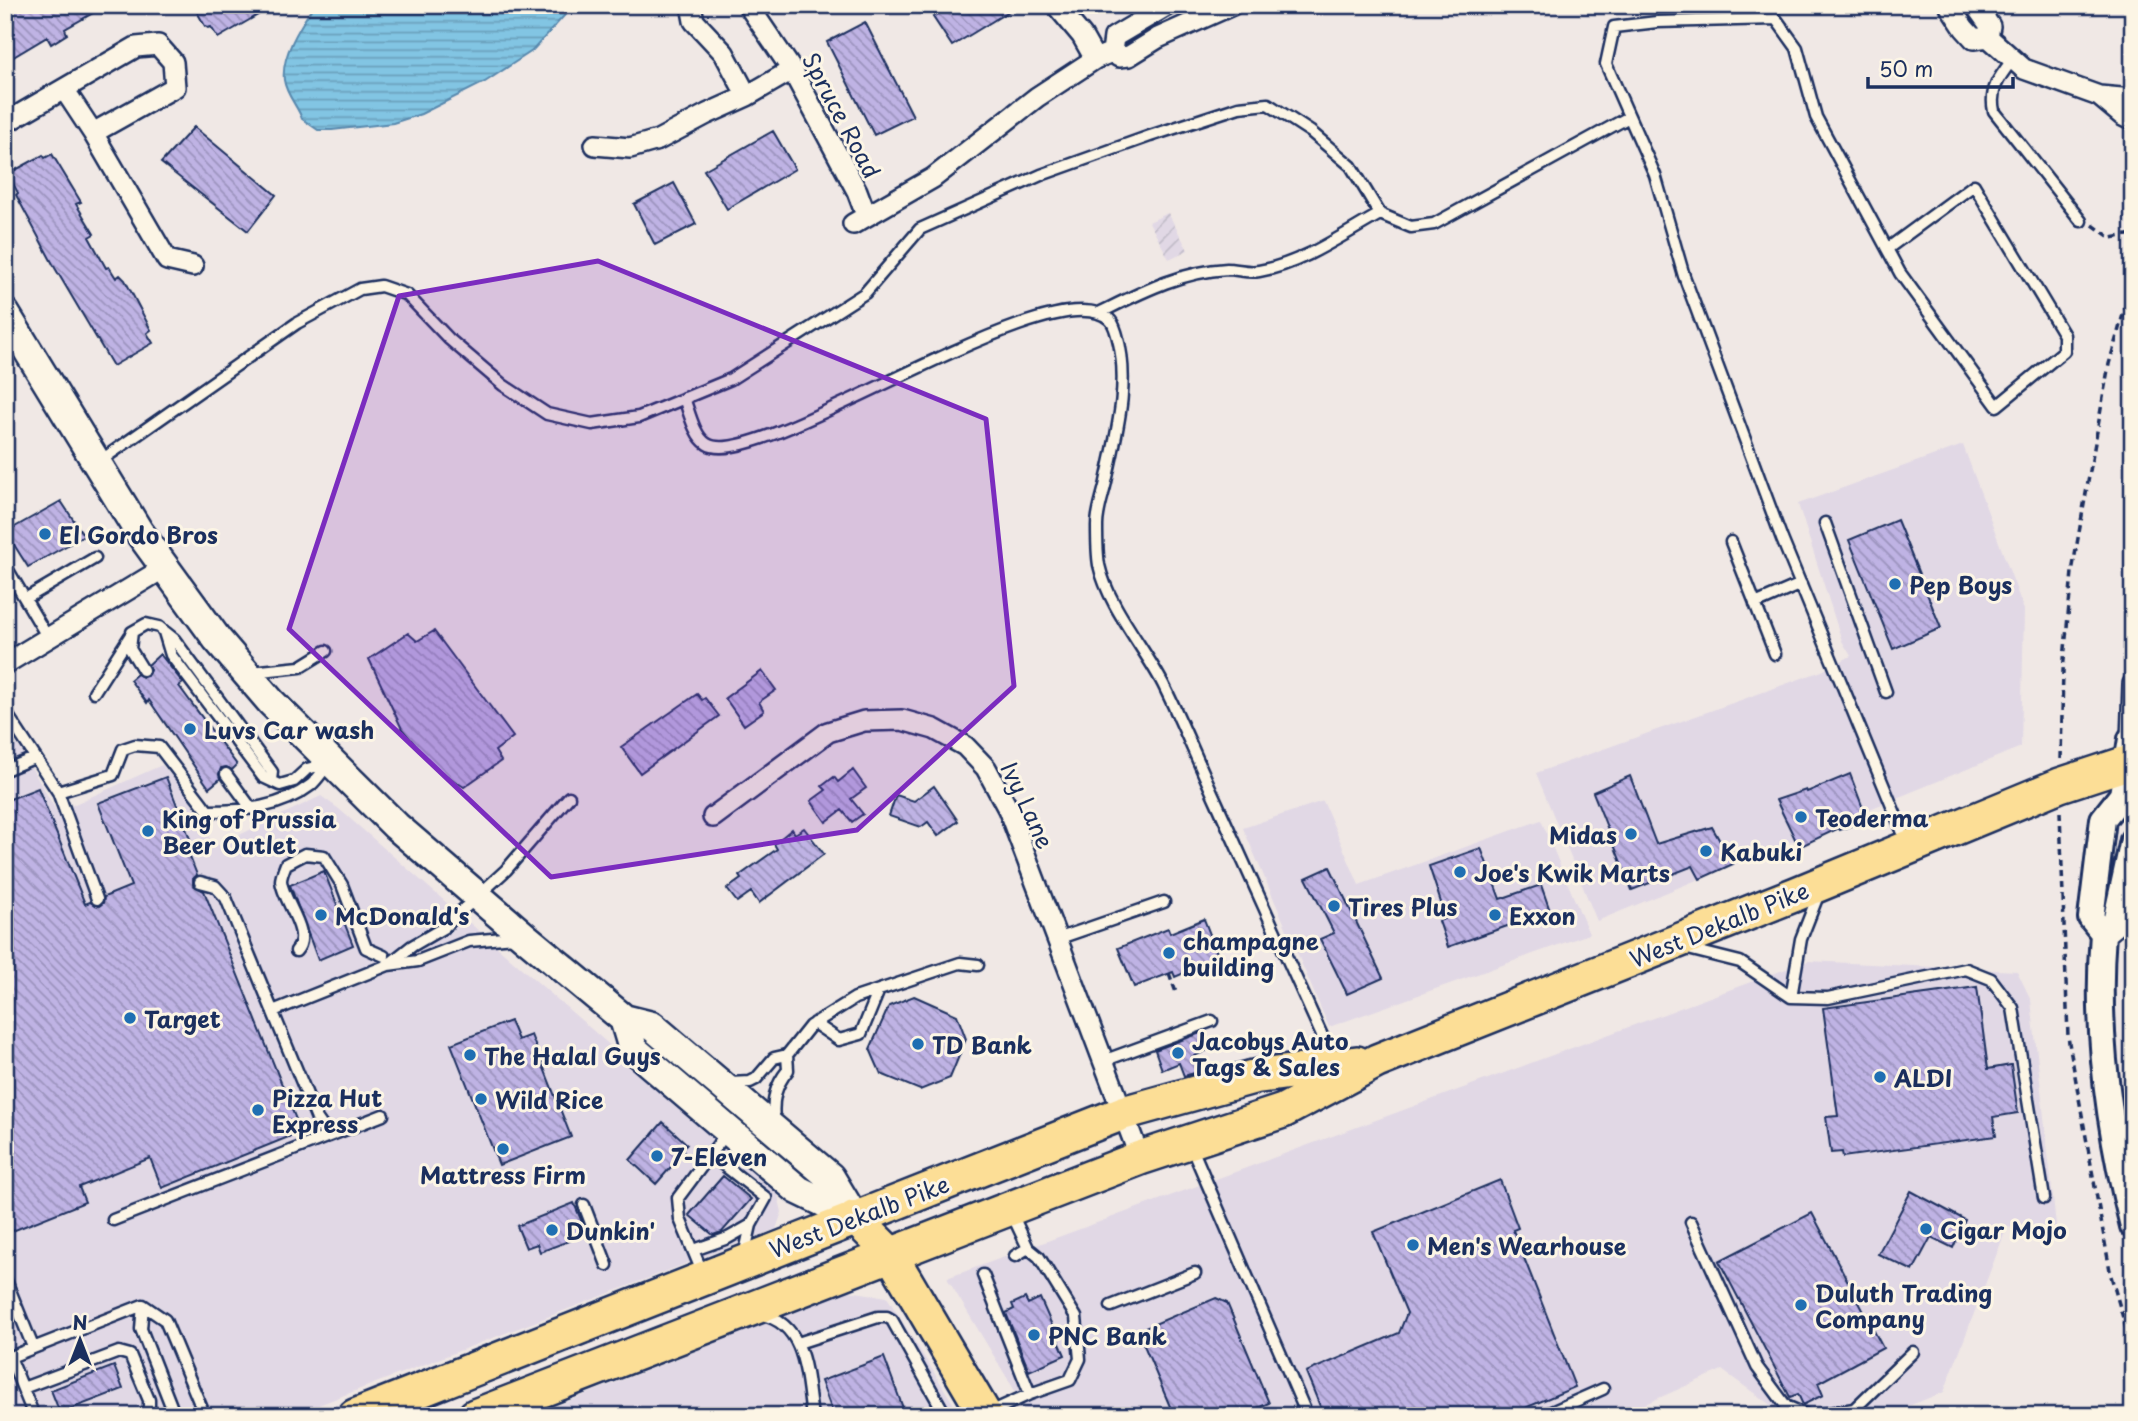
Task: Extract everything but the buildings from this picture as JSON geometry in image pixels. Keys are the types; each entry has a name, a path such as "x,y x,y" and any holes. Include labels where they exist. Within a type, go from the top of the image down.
{"highway":[{"name":"West Dekalb Pike","path":"475,1416 1140,1158 1283,1111 1339,1073 1909,848 2060,785 2131,750"},
{"name":"West Dekalb Pike","path":"355,1416 699,1263 742,1261 1123,1113 1253,1077 1339,1073"}],"main road":[{"path":"5,313 139,532 217,639 271,702 396,826 524,936 624,1019 652,1027 830,1177 854,1217 890,1253 985,1415"},
{"path":"624,1019 633,1049 798,1190 854,1217"}],"street":[{"path":"691,5 694,21 724,53 747,96"},
{"name":"Spruce Road","path":"748,5 792,70 857,191 860,220 933,178 1037,97 1103,55"},
{"path":"1056,5 1082,36 1103,55 1119,57 1129,55 1158,38 1232,5"},
{"path":"1103,55 1114,37 1168,5"},
{"path":"1949,5 1974,39 1988,37 2024,69 2099,96 2133,99"},
{"path":"1975,5 1990,26 1988,37"},
{"path":"5,123 136,47 158,45 173,62 175,87 93,133"},
{"path":"595,145 630,148 658,140 747,96 792,70"},
{"path":"64,89 93,133 167,260 193,266"},
{"path":"2099,96 2123,117 2133,121"},
{"path":"5,664 164,568"},
{"path":"2133,684 2127,806 2104,819 2091,918 2103,933 2100,970 2102,1051 2123,1185 2133,1226"},
{"name":"Ivy Lane","path":"713,817 828,732 863,721 902,720 934,729 965,747 986,768 1008,809 1140,1158"},
{"path":"2103,933 2115,923 2133,840"}],"lane":[{"path":"1887,249 1974,184 2064,335 2064,351 1997,405 1900,273 1887,249 1816,117 1797,48 1776,19 1657,22 1614,27 1606,64 1655,175 1684,276 1801,584 1909,848"},
{"path":"2013,59 1996,82 1991,98 1994,111 2081,221"},
{"path":"97,463 297,323 360,289 381,286 407,295 449,339 503,385 547,414 592,424 639,417 731,379 865,293 920,229 1041,176 1239,107 1268,104 1311,132 1351,166 1380,214 1410,227 1434,224 1629,117"},
{"path":"684,398 700,437 708,445 721,448 771,434 981,338 1068,312 1101,312 1154,285 1188,275 1228,269 1257,271 1287,263 1380,214"},
{"path":"1101,312 1113,321 1120,347 1122,383 1119,414 1097,522 1099,565 1117,609 1162,682 1339,1073"},
{"path":"1825,523 1886,692"},
{"path":"1731,542 1775,654"},
{"path":"25,599 95,558"},
{"path":"5,565 48,638"},
{"path":"1755,604 1801,584"},
{"path":"94,692 132,632 146,624 159,626 163,630 171,655 264,777 280,785 294,780 307,769 330,763"},
{"path":"132,632 130,649 143,670"},
{"path":"246,672 300,667 326,650"},
{"path":"5,711 58,792 97,900"},
{"path":"58,792 113,775 123,749 135,745 159,747 208,811 245,811 278,804 313,784 330,763"},
{"path":"5,770 34,758"},
{"path":"226,774 251,808"},
{"path":"273,1011 386,961 435,935 506,870 569,797"},
{"path":"296,951 301,946 302,932 294,918 281,879 286,864 305,854 324,856 342,885 366,948 386,961 418,961 458,944 479,939 524,936"},
{"path":"200,882 215,886 226,898 317,1119 329,1136"},
{"path":"1791,997 1801,939 1823,883"},
{"path":"1057,939 1164,902"},
{"path":"1667,945 1740,962 1791,997 1828,998 1966,969 1991,979 2013,1008 2043,1198"},
{"path":"720,1084 750,1082 761,1075 774,1058 787,1055 814,1023 855,998 960,963 978,965"},
{"path":"814,1023 839,1040 860,1034 879,990"},
{"path":"1103,1061 1212,1021"},
{"path":"775,1130 774,1094 780,1079 788,1070 787,1055"},
{"path":"113,1220 383,1115"},
{"path":"729,1131 678,1198 680,1219 699,1263 728,1238 751,1225"},
{"path":"1190,1142 1286,1361 1304,1408 1304,1415"},
{"path":"711,1155 766,1198 751,1225 742,1261"},
{"path":"584,1205 607,1265"},
{"path":"985,1415 1030,1394 1070,1380 1080,1359 1076,1317 1039,1257 1028,1248 1009,1208"},
{"path":"1690,1222 1757,1367 1786,1406 1810,1416 1854,1409 1913,1352"},
{"path":"1015,1256 1028,1248"},
{"path":"1111,1306 1195,1273"},
{"path":"983,1275 1030,1394"},
{"path":"5,1278 33,1347"},
{"path":"34,1416 8,1358 143,1305"},
{"path":"143,1305 141,1329 175,1416"},
{"path":"143,1305 165,1320 205,1416"},
{"path":"733,1315 758,1314 771,1317 784,1324 794,1335 804,1363 812,1416"},
{"path":"798,1343 878,1317 887,1317 892,1320 946,1416"},
{"path":"23,1388 119,1352 130,1355 149,1399 149,1413 144,1416"},
{"path":"1542,1416 1604,1389"}],"path":[{"path":"2081,221 2095,226 2111,238 2133,234"},
{"path":"2072,572 2109,364 2133,279"},
{"path":"1169,973 1177,995"}],"highlighted area":[{"path":"598,261 986,419 1014,686 857,830 551,877 289,629 399,296"}],"shaded area":[{"path":"1168,213 1188,250 1169,259 1149,222"},
{"path":"1963,445 2024,610 2021,747 1597,921 1536,773 1822,671 1851,656 1842,641 1798,504"},
{"path":"5,729 21,750 57,812 162,765 188,795 214,847 321,796 777,1191 782,1212 776,1229 290,1416 5,1416"},
{"path":"1323,801 1359,885 1541,820 1589,934 1329,1027 1243,828"},
{"path":"1808,961 2017,971 2031,1000 2057,1234 2007,1227 1944,1392 1883,1416 1786,1416 1722,1370 1618,1416 1030,1416 947,1278"},
{"path":"849,1291 887,1297 961,1416 531,1416"}],"water":[{"path":"314,5 574,5 532,51 485,82 421,114 393,123 318,130 302,119 284,80 289,51"}],"place":[{"name":"El Gordo Bros","path":"45,534"},
{"name":"Pep Boys","path":"1895,584"},
{"name":"Luvs Car wash","path":"190,729"},
{"name":"Teoderma","path":"1801,817"},
{"name":"King of Prussia Beer Outlet","path":"148,831"},
{"name":"Midas","path":"1631,834"},
{"name":"Kabuki","path":"1706,851"},
{"name":"Joe's Kwik Marts","path":"1460,872"},
{"name":"Tires Plus","path":"1334,906"},
{"name":"McDonald's","path":"321,915"},
{"name":"Exxon","path":"1495,915"},
{"name":"champagne building","path":"1169,953"},
{"name":"Target","path":"130,1018"},
{"name":"TD Bank","path":"918,1044"},
{"name":"Jacobys Auto Tags & Sales","path":"1178,1053"},
{"name":"The Halal Guys","path":"470,1055"},
{"name":"ALDI","path":"1880,1077"},
{"name":"Wild Rice","path":"481,1099"},
{"name":"Pizza Hut Express","path":"258,1110"},
{"name":"Mattress Firm","path":"503,1149"},
{"name":"7-Eleven","path":"657,1156"},
{"name":"Cigar Mojo","path":"1926,1229"},
{"name":"Dunkin'","path":"552,1230"},
{"name":"Men's Wearhouse","path":"1413,1245"},
{"name":"Duluth Trading Company","path":"1801,1305"},
{"name":"PNC Bank","path":"1034,1335"}]}
